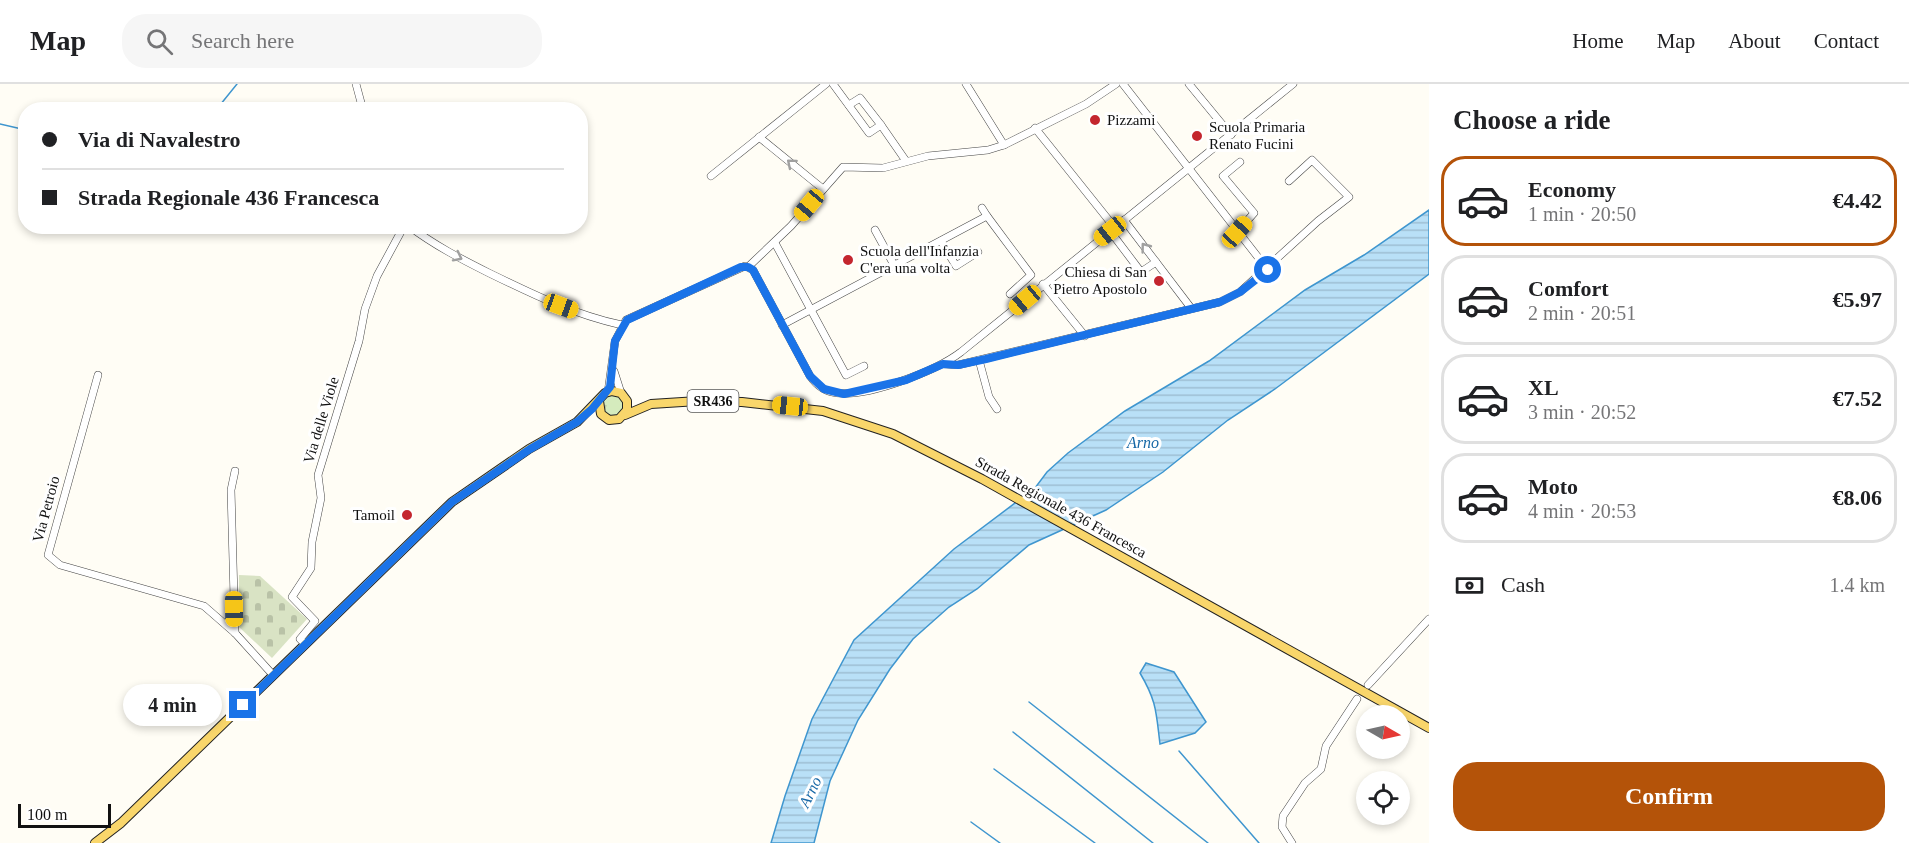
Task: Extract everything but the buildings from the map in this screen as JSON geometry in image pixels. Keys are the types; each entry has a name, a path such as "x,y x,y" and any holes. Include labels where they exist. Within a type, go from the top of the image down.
{"main road":[{"name":"Strada Regionale 436 Francesca","path":"95,843 121,822 452,502 530,449 577,422 608,392 623,395 632,401 651,404 710,401 775,404 828,412 924,447 1429,728"},
{"path":"623,395 628,404 625,415"},
{"path":"599,401 599,411 606,419"},
{"name":"Strada Regionale 436 Francesca","path":"577,422 595,418 616,420 651,404"}],"street":[{"path":"356,84 361,102"},
{"path":"711,176 826,84"},
{"path":"834,84 869,133 881,125"},
{"path":"966,84 1004,145"},
{"path":"608,392 615,341 622,325 634,316 741,267 748,267 775,243 843,166 874,168 928,156 967,153 1004,145 1086,104 1116,84"},
{"path":"1123,84 1268,270"},
{"path":"1189,84 1230,135"},
{"path":"748,267 763,289 812,380 824,389 837,393 906,380 943,364 1293,84"},
{"path":"849,105 860,98 906,161"},
{"path":"1035,128 1112,229 1141,272 1156,262"},
{"path":"759,136 823,189"},
{"path":"943,364 958,365 1085,336 1220,302 1240,292 1268,270 1318,221 1349,197 1312,160 1289,181"},
{"path":"1237,232 1254,213 1223,176 1240,162"},
{"path":"982,208 1031,275 1010,294"},
{"path":"782,325 987,216"},
{"path":"1124,220 1191,308"},
{"path":"875,230 894,265"},
{"name":"Via delle Viole","path":"305,644 300,639 315,621 292,597 311,568 312,542 321,498 318,475 359,341 365,309 377,276 400,234"},
{"path":"421,234 445,250 542,299 597,320 622,325"},
{"path":"941,241 956,266 978,252"},
{"path":"775,243 846,375 864,366"},
{"path":"1043,284 1085,336"},
{"path":"979,360 989,398 997,409"},
{"path":"613,366 623,395"},
{"name":"Via Petroio","path":"98,375 48,555 60,565 204,606 235,633 273,675"},
{"path":"235,471 231,490 235,633"},
{"path":"1368,685 1429,619"},
{"path":"1292,843 1282,827 1283,816 1305,783 1321,769 1326,746 1357,699"}],"green space":[{"path":"613,395 621,398 624,406 621,414 613,417 605,414 602,406 605,398"},
{"path":"239,575 260,576 307,619 272,658 239,627"}],"water":[{"name":"Arno","path":"1429,210 1429,274 1275,389 1228,420 1163,472 1106,510 1029,545 977,589 949,607 913,639 890,669 858,720 830,781 814,843 771,843 812,719 854,640 954,549 1035,488 1047,472 1068,453 1125,411 1209,361 1305,290 1364,255"},
{"path":"1146,663 1174,672 1206,722 1195,733 1160,744 1153,700 1140,673"}],"waterway":[{"path":"222,102 237,84"},
{"path":"0,124 18,128"},
{"path":"1029,702 1208,843"},
{"path":"1013,732 1153,843"},
{"path":"1179,751 1259,843"},
{"path":"994,769 1095,843"},
{"path":"971,822 1000,843"}],"place":[{"name":"Pizzami","path":"1095,120"},
{"name":"Scuola Primaria Renato Fucini","path":"1197,136"},
{"name":"Scuola dell'Infanzia C'era una volta","path":"848,260"},
{"name":"Chiesa di San Pietro Apostolo","path":"1159,281"},
{"name":"Tamoil","path":"407,515"}],"route":[{"path":"243,705 405,545 452,502 530,449 577,422 596,405 610,387 613,347 624,322 741,267 750,267 753,270 815,383 830,392 841,394 906,380 943,364 958,365 986,359 1220,302 1240,292 1268,270"}]}
